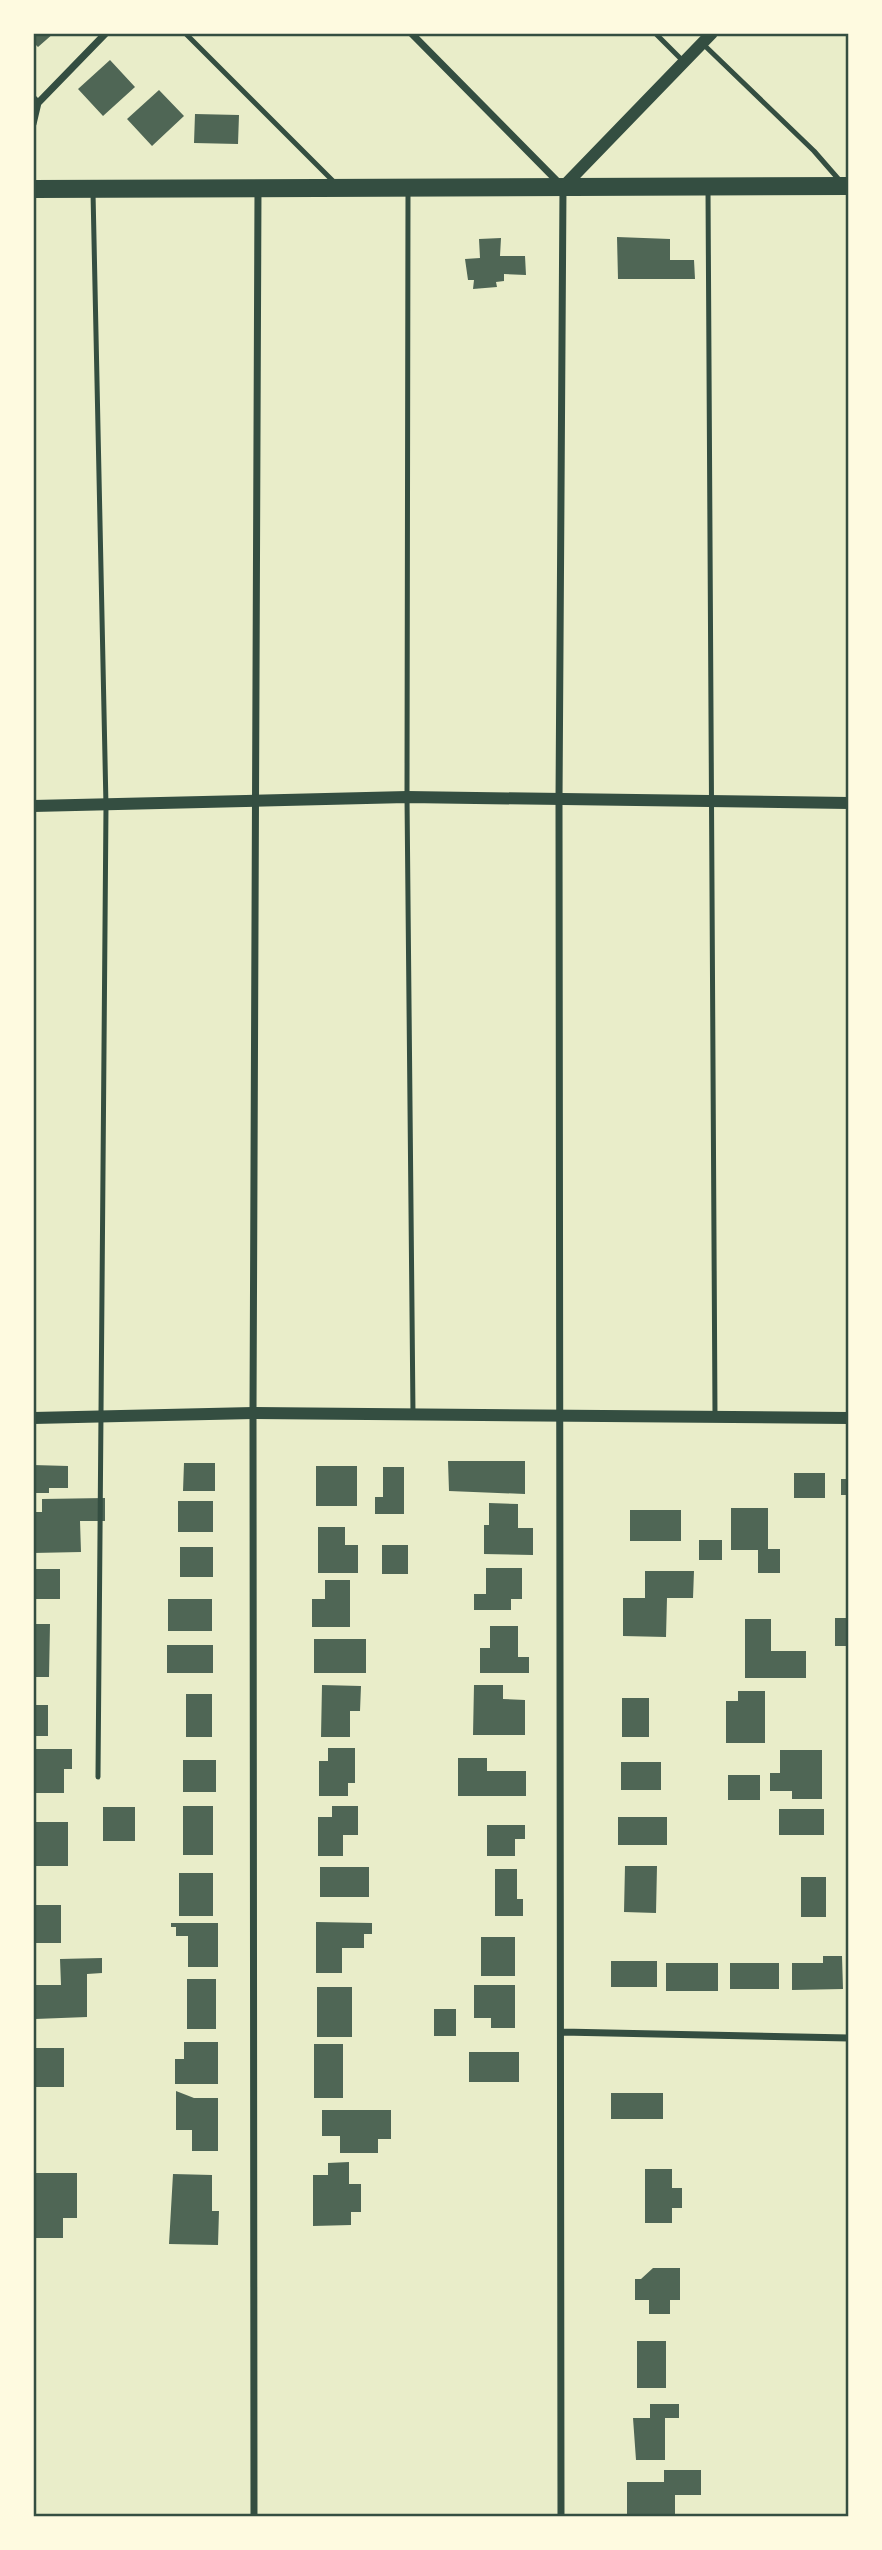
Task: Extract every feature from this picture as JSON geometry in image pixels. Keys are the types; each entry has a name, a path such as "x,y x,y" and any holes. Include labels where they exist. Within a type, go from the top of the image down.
{"main road":[{"path":"33,189 846,186"}],"street":[{"path":"33,124 36,101 106,33"},
{"path":"411,33 563,187"},
{"path":"561,2517 559,800 563,187 712,33"},
{"path":"254,2517 253,1413 258,188"},
{"path":"33,806 407,797 849,803"},
{"path":"33,1418 253,1413 561,1418 849,1418"},
{"path":"562,2032 849,2038"}],"lane":[{"path":"185,33 340,188"},
{"path":"655,33 684,62"},
{"path":"702,43 814,151 846,186"},
{"path":"708,186 715,1418"},
{"path":"408,188 407,797 413,1414"},
{"path":"93,189 106,806 98,1777"}],"building":[{"path":"33,33 54,33 38,47 33,42"},
{"path":"110,60 135,87 103,116 78,89"},
{"path":"159,90 184,116 152,146 127,119"},
{"path":"195,114 239,115 238,144 194,143"},
{"path":"617,237 670,239 670,260 694,260 695,279 618,279"},
{"path":"501,238 500,256 525,256 526,275 504,274 504,281 496,282 497,287 473,289 474,280 468,280 465,259 480,258 479,239"},
{"path":"448,1461 525,1461 525,1494 449,1491"},
{"path":"184,1463 215,1463 215,1491 183,1491"},
{"path":"33,1465 68,1466 68,1488 49,1488 49,1493 33,1493"},
{"path":"316,1466 357,1466 357,1506 316,1506"},
{"path":"383,1467 404,1467 404,1514 375,1514 375,1497 383,1497"},
{"path":"794,1473 825,1473 825,1498 794,1498"},
{"path":"841,1479 849,1479 849,1495 841,1495"},
{"path":"105,1498 105,1521 80,1521 81,1552 33,1553 33,1512 42,1512 42,1499"},
{"path":"178,1501 213,1501 213,1532 178,1532"},
{"path":"489,1503 518,1504 518,1528 533,1528 533,1555 484,1554 484,1525 489,1525"},
{"path":"731,1508 768,1508 768,1549 780,1549 780,1573 758,1573 758,1550 731,1550"},
{"path":"630,1510 681,1510 681,1541 630,1541"},
{"path":"318,1527 345,1527 345,1545 358,1545 358,1573 318,1573"},
{"path":"699,1540 722,1540 722,1560 699,1560"},
{"path":"382,1545 408,1545 408,1574 382,1574"},
{"path":"180,1547 213,1547 213,1577 180,1577"},
{"path":"486,1568 522,1568 522,1599 511,1599 511,1610 474,1610 474,1594 486,1594"},
{"path":"33,1569 60,1569 60,1599 33,1599"},
{"path":"645,1571 694,1571 693,1598 667,1598 666,1637 623,1636 623,1598 645,1598"},
{"path":"325,1580 350,1580 350,1627 312,1627 312,1599 325,1599"},
{"path":"168,1599 212,1599 212,1631 168,1631"},
{"path":"835,1618 849,1618 849,1646 835,1646"},
{"path":"745,1619 771,1619 771,1651 806,1651 806,1678 745,1678"},
{"path":"33,1624 50,1624 49,1677 33,1677"},
{"path":"490,1626 518,1626 518,1657 529,1657 529,1673 480,1673 480,1648 490,1648"},
{"path":"314,1639 366,1639 366,1673 314,1673"},
{"path":"167,1645 213,1645 213,1673 167,1673"},
{"path":"322,1685 361,1686 360,1711 350,1711 350,1737 321,1737"},
{"path":"474,1685 503,1685 503,1699 525,1700 525,1735 473,1735"},
{"path":"738,1691 765,1691 765,1743 726,1743 726,1701 738,1701"},
{"path":"186,1694 212,1694 212,1737 186,1737"},
{"path":"622,1698 649,1698 649,1737 622,1737"},
{"path":"33,1705 48,1705 48,1736 33,1736"},
{"path":"328,1748 355,1748 355,1783 348,1783 348,1796 319,1796 319,1761 328,1761"},
{"path":"35,1749 72,1749 72,1769 64,1769 64,1793 35,1793"},
{"path":"780,1750 822,1750 822,1799 792,1799 792,1791 770,1791 770,1773 780,1773"},
{"path":"458,1758 487,1758 487,1771 526,1771 526,1796 458,1796"},
{"path":"183,1760 216,1760 216,1792 183,1792"},
{"path":"621,1762 661,1762 661,1790 621,1790"},
{"path":"728,1775 760,1775 760,1800 728,1800"},
{"path":"183,1806 213,1806 213,1855 183,1855"},
{"path":"332,1806 358,1806 358,1835 343,1835 343,1856 318,1856 318,1817 332,1817"},
{"path":"103,1807 135,1807 135,1841 103,1841"},
{"path":"779,1809 824,1809 824,1835 779,1835"},
{"path":"618,1817 667,1817 667,1845 618,1845"},
{"path":"35,1822 68,1822 68,1866 35,1866"},
{"path":"487,1825 525,1825 525,1839 515,1839 515,1856 487,1856"},
{"path":"625,1866 657,1866 656,1913 624,1912"},
{"path":"320,1867 369,1867 369,1897 320,1897"},
{"path":"495,1869 517,1869 517,1899 523,1899 523,1916 495,1916"},
{"path":"179,1873 213,1873 213,1916 179,1916"},
{"path":"801,1877 826,1877 826,1917 801,1917"},
{"path":"34,1905 61,1905 61,1943 34,1943"},
{"path":"316,1922 372,1923 372,1934 364,1934 364,1948 342,1948 342,1973 316,1973"},
{"path":"171,1923 218,1923 218,1967 188,1967 188,1936 176,1936 176,1927 171,1927"},
{"path":"481,1937 515,1937 515,1976 481,1976"},
{"path":"823,1956 842,1956 843,1989 792,1990 792,1963 823,1963"},
{"path":"102,1958 102,1973 87,1974 87,2017 35,2019 34,1985 61,1985 60,1959"},
{"path":"611,1961 657,1961 657,1987 611,1987"},
{"path":"666,1963 718,1963 718,1991 666,1991"},
{"path":"730,1963 779,1963 779,1989 730,1989"},
{"path":"187,1979 216,1979 216,2029 187,2029"},
{"path":"474,1985 515,1985 515,2028 491,2028 491,2018 474,2018"},
{"path":"317,1987 352,1987 352,2037 317,2037"},
{"path":"434,2009 456,2009 456,2036 434,2036"},
{"path":"184,2042 218,2042 218,2084 175,2084 175,2059 184,2059"},
{"path":"314,2044 343,2044 343,2098 314,2098"},
{"path":"36,2048 64,2048 64,2087 36,2087"},
{"path":"469,2052 519,2052 519,2082 469,2082"},
{"path":"176,2091 194,2098 218,2098 218,2151 192,2151 192,2130 176,2130"},
{"path":"611,2093 663,2093 663,2119 611,2119"},
{"path":"322,2110 391,2110 391,2139 378,2139 378,2153 340,2153 340,2136 322,2136"},
{"path":"349,2162 349,2184 361,2184 361,2212 351,2212 351,2225 313,2226 313,2175 328,2175 328,2163"},
{"path":"645,2169 672,2169 672,2188 682,2188 682,2208 672,2208 672,2223 645,2223"},
{"path":"34,2173 77,2173 77,2218 63,2218 63,2238 34,2238"},
{"path":"173,2174 212,2175 212,2211 219,2211 218,2245 169,2244"},
{"path":"653,2268 680,2268 680,2300 670,2300 670,2314 649,2314 649,2300 635,2300 635,2279 641,2279"},
{"path":"637,2341 666,2341 666,2388 637,2388"},
{"path":"650,2404 679,2404 679,2418 665,2418 665,2460 636,2460 633,2418 650,2418"},
{"path":"664,2470 701,2470 701,2495 675,2495 675,2517 627,2517 627,2482 664,2482"}]}
